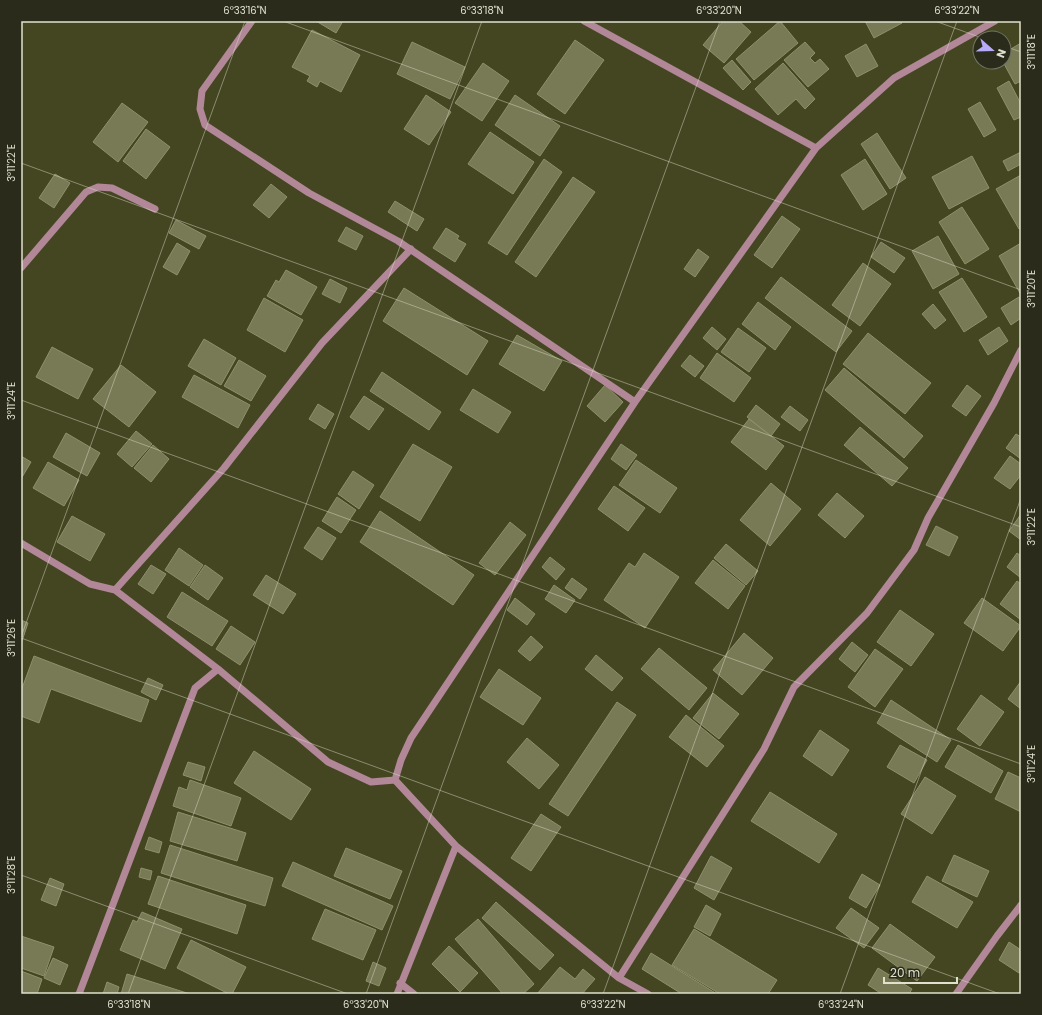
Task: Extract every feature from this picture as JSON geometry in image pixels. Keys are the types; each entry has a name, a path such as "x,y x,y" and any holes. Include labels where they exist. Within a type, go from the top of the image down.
{"street":[{"path":"252,21 202,91 200,109 205,125 309,193 411,249 635,402"},
{"path":"584,21 816,148"},
{"path":"395,780 401,760 411,738 635,402 816,148 894,78 995,21"},
{"path":"21,268 86,192 98,187 112,188 155,209"},
{"path":"115,590 224,468 322,343 411,249"},
{"path":"619,978 764,749 794,687 867,613 914,550 928,518 994,402 1021,350"},
{"path":"21,543 90,584 115,590 218,669 328,762 371,782 395,780"},
{"path":"79,994 195,688 218,669"},
{"path":"395,780 456,846 619,978 648,994"},
{"path":"397,994 400,983 456,846"},
{"path":"956,994 1021,905"},
{"path":"400,983 414,994"}],"building":[{"path":"316,21 343,21 336,33"},
{"path":"723,21 739,21 751,32 724,63 703,45"},
{"path":"780,21 798,43 754,80 736,59"},
{"path":"865,21 901,21 902,23 874,38"},
{"path":"312,30 360,55 341,92 320,81 317,87 307,81 310,76 292,67"},
{"path":"575,40 604,60 565,114 537,94"},
{"path":"412,42 465,67 450,99 397,74"},
{"path":"805,42 815,53 810,58 815,63 820,59 829,69 808,87 784,60"},
{"path":"1021,43 1021,81 1015,84 1007,70 1012,70 1012,48"},
{"path":"866,44 878,66 857,77 845,56"},
{"path":"732,60 751,82 743,90 723,68"},
{"path":"483,63 509,81 482,121 455,103"},
{"path":"783,63 815,99 805,109 796,99 778,115 755,89"},
{"path":"1009,81 1021,104 1021,117 1014,120 997,88"},
{"path":"426,95 451,112 429,145 404,129"},
{"path":"515,95 560,126 540,156 495,125"},
{"path":"980,102 996,130 984,137 968,109"},
{"path":"122,103 148,122 118,162 93,142"},
{"path":"146,129 170,147 146,179 123,161"},
{"path":"490,132 534,162 513,194 468,164"},
{"path":"877,133 906,178 890,189 861,144"},
{"path":"1021,152 1021,164 1008,171 1003,161"},
{"path":"972,156 989,188 949,209 932,177"},
{"path":"544,159 562,172 507,255 488,243"},
{"path":"865,159 887,194 863,210 841,175"},
{"path":"55,174 70,183 54,208 39,198"},
{"path":"1021,175 1021,228 1019,229 996,189"},
{"path":"573,177 595,192 536,277 515,262"},
{"path":"271,184 287,197 269,218 253,205"},
{"path":"395,201 424,219 417,231 388,212"},
{"path":"962,207 989,249 965,264 939,222"},
{"path":"782,216 800,229 772,268 754,255"},
{"path":"176,220 206,236 199,249 169,233"},
{"path":"346,227 363,236 356,250 338,241"},
{"path":"446,228 459,236 457,239 466,244 455,262 433,248"},
{"path":"938,236 959,274 933,289 912,251"},
{"path":"881,242 905,258 894,273 871,257"},
{"path":"177,243 190,251 177,275 163,267"},
{"path":"1021,243 1021,295 999,256"},
{"path":"698,249 709,257 695,277 684,269"},
{"path":"863,263 891,284 860,326 832,305"},
{"path":"286,270 317,287 301,315 267,296 276,280 279,282"},
{"path":"781,277 852,331 836,352 765,298"},
{"path":"962,278 987,317 964,332 939,292"},
{"path":"330,279 347,288 340,303 322,294"},
{"path":"404,288 488,341 467,375 383,321"},
{"path":"1019,297 1021,301 1021,318 1011,325 1001,308"},
{"path":"264,298 303,320 285,352 247,330"},
{"path":"758,302 791,327 775,350 742,324"},
{"path":"933,304 946,320 935,329 922,314"},
{"path":"712,327 726,339 717,350 703,338"},
{"path":"999,327 1008,341 988,355 979,340"},
{"path":"738,328 766,348 749,372 721,352"},
{"path":"868,333 931,383 905,414 843,364"},
{"path":"517,335 562,361 544,391 499,364"},
{"path":"204,339 236,358 221,385 188,366"},
{"path":"52,347 93,369 78,399 36,377"},
{"path":"717,353 751,378 734,402 700,378"},
{"path":"690,355 704,366 695,377 681,366"},
{"path":"239,360 266,376 251,401 224,386"},
{"path":"121,365 156,392 129,427 93,399"},
{"path":"844,368 923,436 904,458 825,390"},
{"path":"382,372 441,412 429,430 370,391"},
{"path":"194,375 250,405 238,428 182,397"},
{"path":"605,385 623,402 605,422 587,406"},
{"path":"967,385 981,396 966,416 952,406"},
{"path":"473,389 511,412 498,433 460,410"},
{"path":"364,396 384,409 369,430 350,417"},
{"path":"318,404 334,414 325,429 309,419"},
{"path":"756,405 780,424 771,436 747,417"},
{"path":"790,406 808,420 800,431 781,417"},
{"path":"749,419 784,446 766,470 731,442"},
{"path":"860,427 908,468 892,486 844,445"},
{"path":"136,431 152,444 132,467 117,454"},
{"path":"66,433 100,453 87,476 53,457"},
{"path":"1016,434 1021,437 1021,459 1006,448"},
{"path":"413,444 452,467 420,521 380,497"},
{"path":"621,444 637,455 626,470 611,459"},
{"path":"153,445 169,459 151,482 134,468"},
{"path":"21,456 31,462 21,479"},
{"path":"1010,456 1021,464 1021,475 1010,489 994,478"},
{"path":"636,460 677,488 660,513 619,485"},
{"path":"48,462 79,480 64,506 33,488"},
{"path":"353,471 374,485 359,509 338,494"},
{"path":"771,483 801,509 770,546 740,520"},
{"path":"614,486 645,508 628,531 598,509"},
{"path":"837,493 864,516 845,538 818,515"},
{"path":"337,497 356,510 341,533 322,521"},
{"path":"380,511 474,575 453,605 360,542"},
{"path":"1021,514 1021,540 1009,531"},
{"path":"72,516 105,534 90,561 57,542"},
{"path":"510,522 526,535 495,575 479,563"},
{"path":"936,526 958,537 949,556 926,545"},
{"path":"318,527 336,538 322,560 304,548"},
{"path":"726,544 758,571 746,585 714,558"},
{"path":"179,548 203,565 189,586 165,570"},
{"path":"644,553 679,577 645,628 604,600 629,563 635,567"},
{"path":"1017,553 1021,556 1021,578 1007,567"},
{"path":"550,557 565,569 556,580 542,567"},
{"path":"713,560 745,586 728,609 695,583"},
{"path":"151,565 166,574 153,594 138,584"},
{"path":"205,565 223,578 208,600 190,587"},
{"path":"266,575 296,594 283,614 253,595"},
{"path":"572,578 587,589 580,599 565,588"},
{"path":"1017,581 1021,584 1021,620 1000,604"},
{"path":"554,585 575,600 566,613 545,599"},
{"path":"182,592 228,621 212,646 167,617"},
{"path":"515,598 535,614 527,625 507,610"},
{"path":"982,598 1021,626 1003,651 964,623"},
{"path":"900,610 934,634 911,666 877,642"},
{"path":"21,620 28,623 21,644"},
{"path":"231,626 255,642 240,665 216,649"},
{"path":"744,633 773,658 742,695 713,670"},
{"path":"531,636 543,647 530,661 518,651"},
{"path":"852,642 868,655 855,672 839,659"},
{"path":"659,648 707,688 689,710 641,669"},
{"path":"875,649 903,669 875,707 848,687"},
{"path":"596,655 623,678 612,691 585,669"},
{"path":"34,656 149,700 141,722 51,689 39,723 21,716 21,691"},
{"path":"499,669 541,698 523,725 480,697"},
{"path":"148,678 163,685 156,700 141,692"},
{"path":"1021,681 1021,709 1008,699"},
{"path":"713,693 739,714 719,739 693,718"},
{"path":"981,695 1004,712 980,746 957,729"},
{"path":"891,700 951,740 937,762 877,723"},
{"path":"617,702 636,715 568,816 549,804"},
{"path":"686,715 724,746 707,767 669,737"},
{"path":"820,730 849,750 832,776 803,756"},
{"path":"527,738 559,765 539,789 507,762"},
{"path":"900,745 927,760 914,783 887,767"},
{"path":"958,745 1003,771 991,793 945,767"},
{"path":"254,751 311,789 291,820 234,783"},
{"path":"188,762 205,767 201,781 183,775"},
{"path":"1008,772 1021,778 1021,812 995,799"},
{"path":"925,777 956,796 932,834 901,814"},
{"path":"190,780 241,798 231,826 173,806 179,787 187,790"},
{"path":"770,792 837,834 819,863 751,821"},
{"path":"178,812 246,833 237,861 170,841"},
{"path":"541,814 561,827 531,871 511,858"},
{"path":"149,837 162,842 159,853 145,849"},
{"path":"170,845 273,878 265,906 161,873"},
{"path":"346,848 402,871 390,899 334,876"},
{"path":"954,855 989,871 977,897 942,881"},
{"path":"711,856 732,868 714,900 694,888"},
{"path":"293,862 393,906 382,930 282,886"},
{"path":"141,868 152,871 150,880 139,877"},
{"path":"862,874 880,885 866,908 849,898"},
{"path":"158,876 246,905 237,934 148,904"},
{"path":"927,876 973,902 957,928 912,902"},
{"path":"50,878 64,884 56,906 41,900"},
{"path":"496,902 554,955 540,970 482,918"},
{"path":"706,905 721,914 710,936 694,927"},
{"path":"851,908 879,928 864,948 836,928"},
{"path":"325,909 376,930 363,960 312,939"},
{"path":"142,912 182,929 165,969 120,950 133,920 137,922"},
{"path":"478,919 534,984 523,994 503,994 455,939"},
{"path":"890,924 935,957 917,981 872,948"},
{"path":"694,929 777,980 768,994 720,994 672,965"},
{"path":"21,936 54,947 44,976 21,968"},
{"path":"191,940 246,967 232,994 229,994 177,968"},
{"path":"1009,942 1021,950 1021,970 1019,973 999,960"},
{"path":"449,946 478,973 460,992 432,964"},
{"path":"651,953 717,994 682,994 642,969"},
{"path":"53,958 68,965 60,985 44,978"},
{"path":"373,962 386,968 379,986 366,981"},
{"path":"560,967 575,979 583,969 595,979 582,994 537,994"},
{"path":"878,968 912,989 909,994 882,994 868,985"},
{"path":"21,971 42,979 37,994 21,994"},
{"path":"127,974 190,994 121,994"},
{"path":"107,982 119,987 117,994 103,994"}]}
